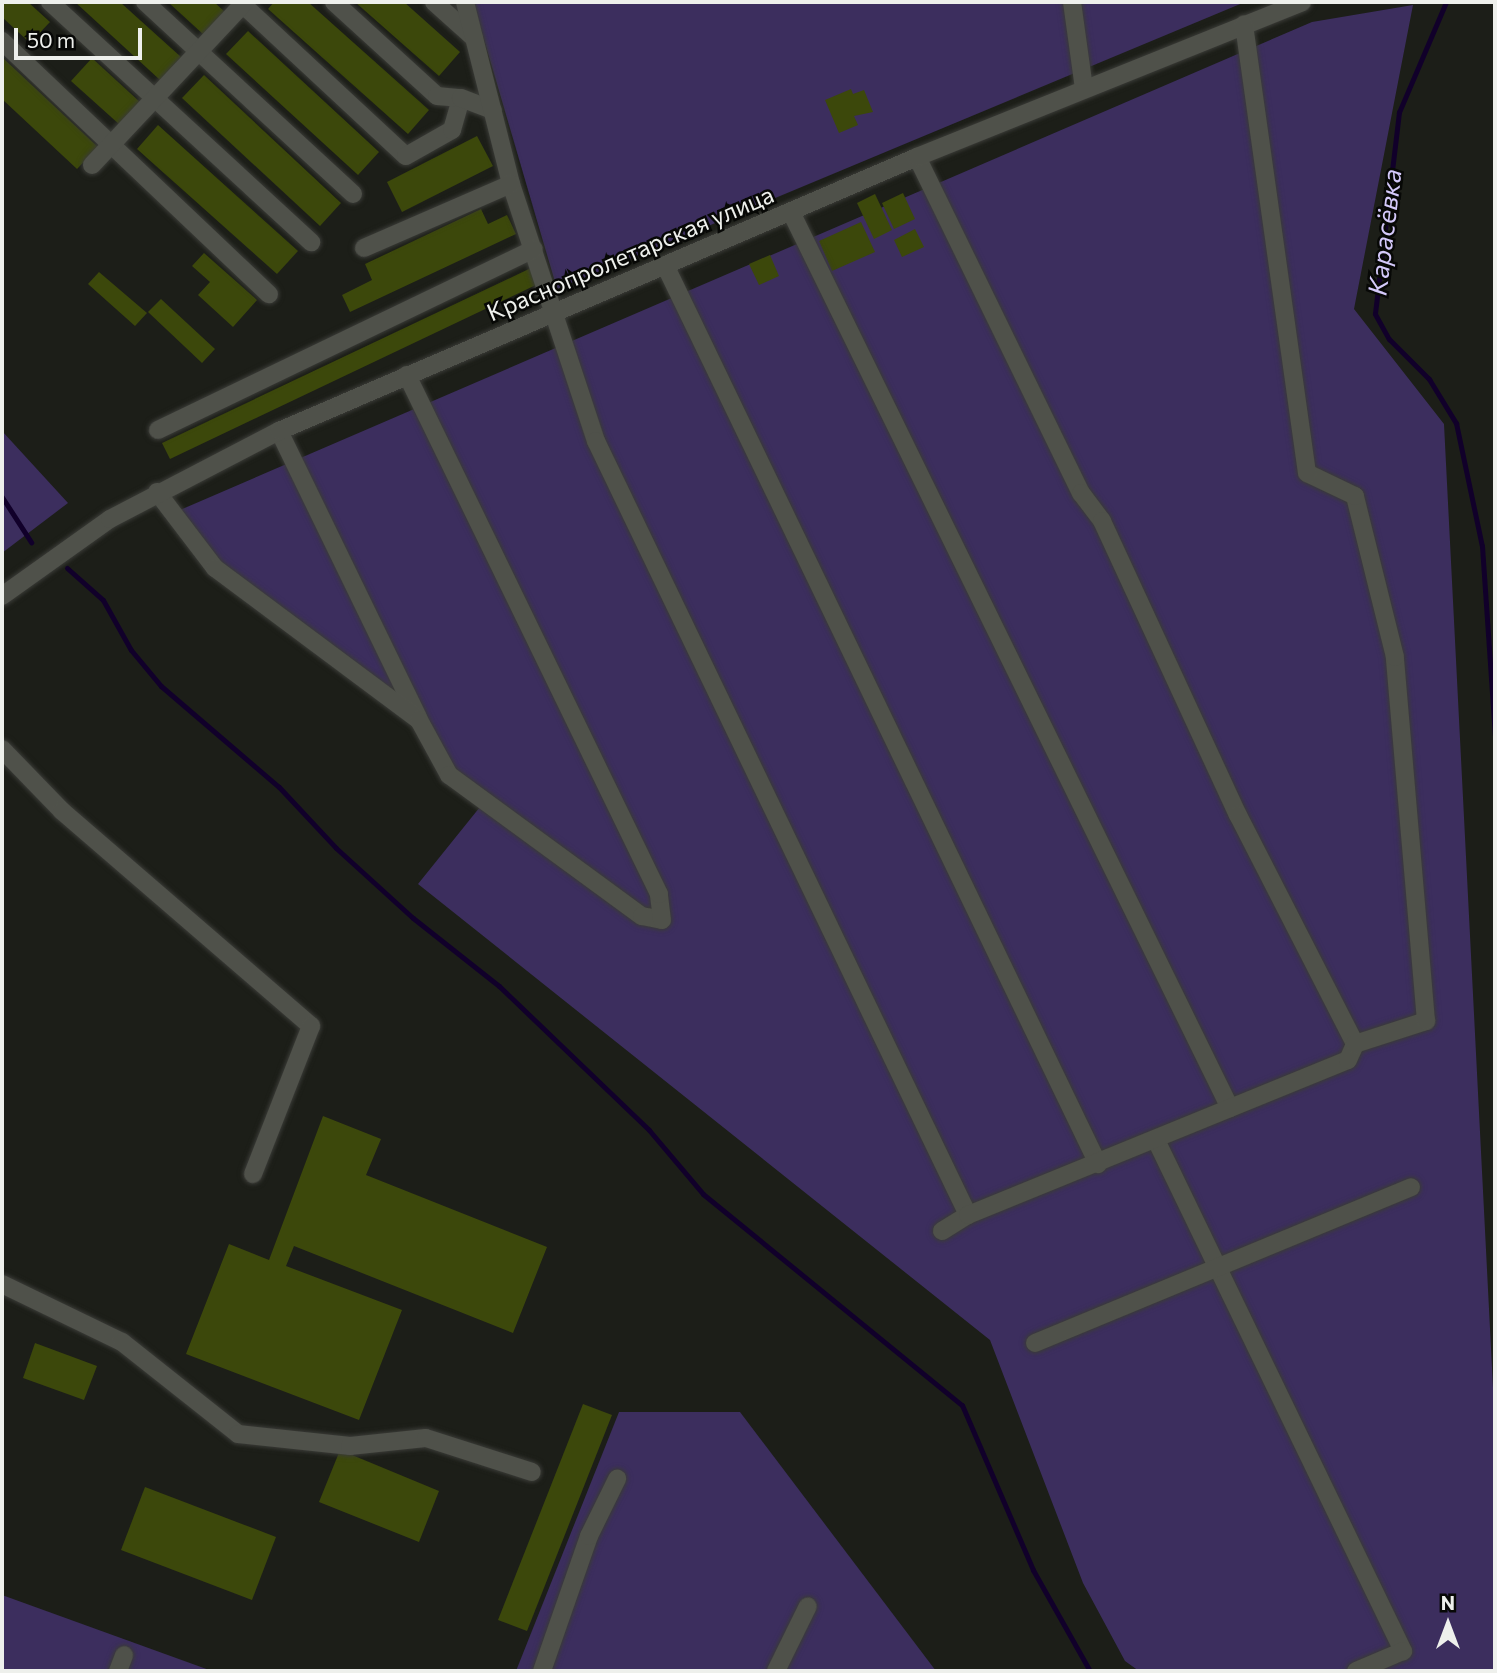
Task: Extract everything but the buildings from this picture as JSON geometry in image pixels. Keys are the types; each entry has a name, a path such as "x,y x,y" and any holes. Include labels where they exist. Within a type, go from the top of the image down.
{"street":[{"path":"50,2 311,242"},
{"path":"145,2 353,194"},
{"path":"334,2 437,96 461,97 492,110"},
{"path":"434,2 474,37"},
{"path":"465,2 511,184 534,249 550,311 596,441 655,569 783,825 968,1215"},
{"path":"1072,2 1083,88"},
{"name":"Краснопролетарская улица","path":"2,596 157,492 279,430 550,311 917,157 1302,2"},
{"path":"92,165 243,3 406,156 453,130 461,97"},
{"path":"942,1231 968,1215 1348,1060 1355,1044 1426,1021 1395,657 1355,496 1307,472 1244,24"},
{"path":"2,41 269,294"},
{"path":"917,157 1081,493 1102,521 1238,815 1355,1044"},
{"path":"364,248 511,184"},
{"path":"791,212 1230,1108"},
{"path":"158,430 534,249"},
{"path":"665,265 1098,1164"},
{"path":"279,430 419,720 449,775 642,916 662,920 659,894 407,375"},
{"path":"157,492 215,568 419,720"},
{"path":"2,749 62,811 311,1026 253,1174"},
{"path":"1156,1140 1403,1651 1356,1671"},
{"path":"1035,1343 1219,1269 1411,1187"},
{"path":"2,1283 121,1342 238,1434 350,1446 426,1438 532,1472"},
{"path":"542,1671 589,1536 617,1479"},
{"path":"776,1671 808,1606"}],"shaded area":[{"path":"473,2 1245,2 557,289"},
{"path":"1413,5 1354,309 1444,424 1495,1427 1495,1671 1139,1671 1125,1661 1083,1583 990,1340 418,884 488,797 453,769 417,708 217,563 180,510 1312,22"},
{"path":"2,431 68,503 2,553"},
{"path":"619,1412 740,1412 936,1671 516,1671"},
{"path":"2,1595 212,1671 2,1671"}],"waterway":[{"name":"Карасёвка","path":"1446,2 1399,112 1375,314 1389,339 1429,379 1456,423 1482,546 1495,735"},
{"path":"2,497 31,542"},
{"path":"67,568 103,600 131,650 161,686 279,787 336,848 413,918 499,986 649,1130 703,1194 962,1405 1033,1570 1090,1671"}]}
